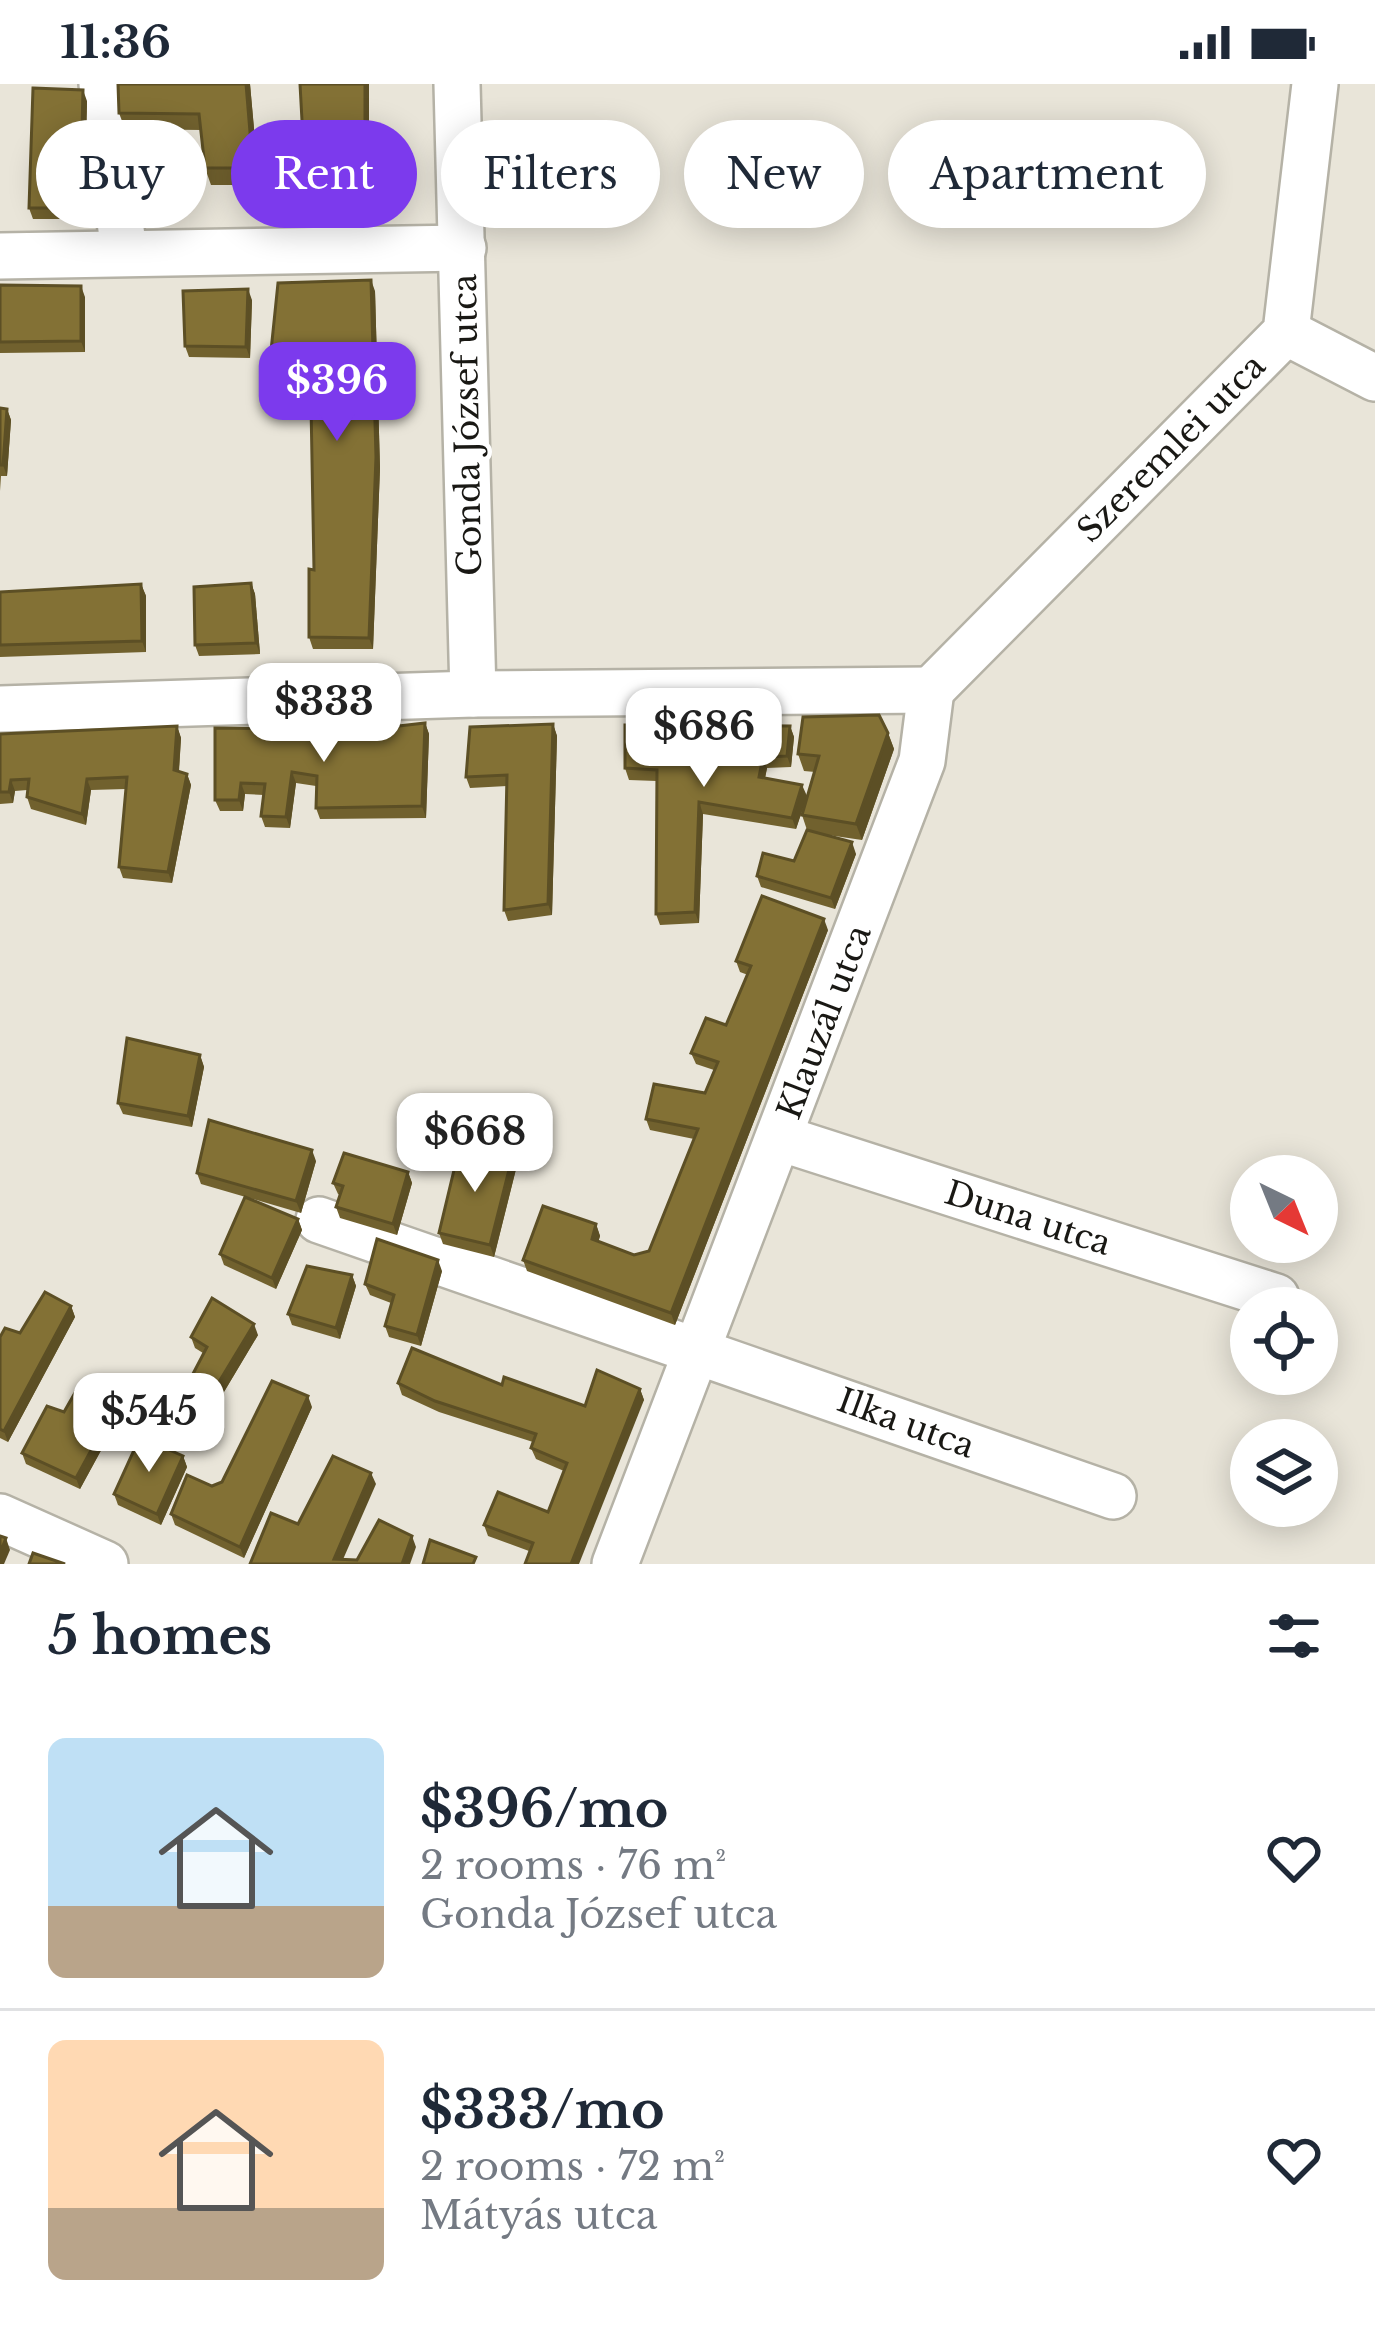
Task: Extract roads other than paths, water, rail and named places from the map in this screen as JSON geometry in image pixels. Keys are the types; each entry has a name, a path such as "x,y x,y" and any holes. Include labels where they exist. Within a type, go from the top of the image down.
{"street":[{"path":"102,84 124,252"},
{"name":"Gonda József utca","path":"457,84 473,694"},
{"name":"Szeremlei utca","path":"932,690 1286,332 1315,84"},
{"path":"0,256 463,248"},
{"path":"1286,332 1375,378"},
{"path":"0,710 473,694 932,690"},
{"name":"Klauzál utca","path":"615,1564 922,761 932,690"},
{"name":"Duna utca","path":"780,1138 1245,1287"},
{"path":"319,1220 698,1349"},
{"name":"Ilka utca","path":"698,1349 1113,1496"},
{"path":"0,1517 105,1564"}]}
